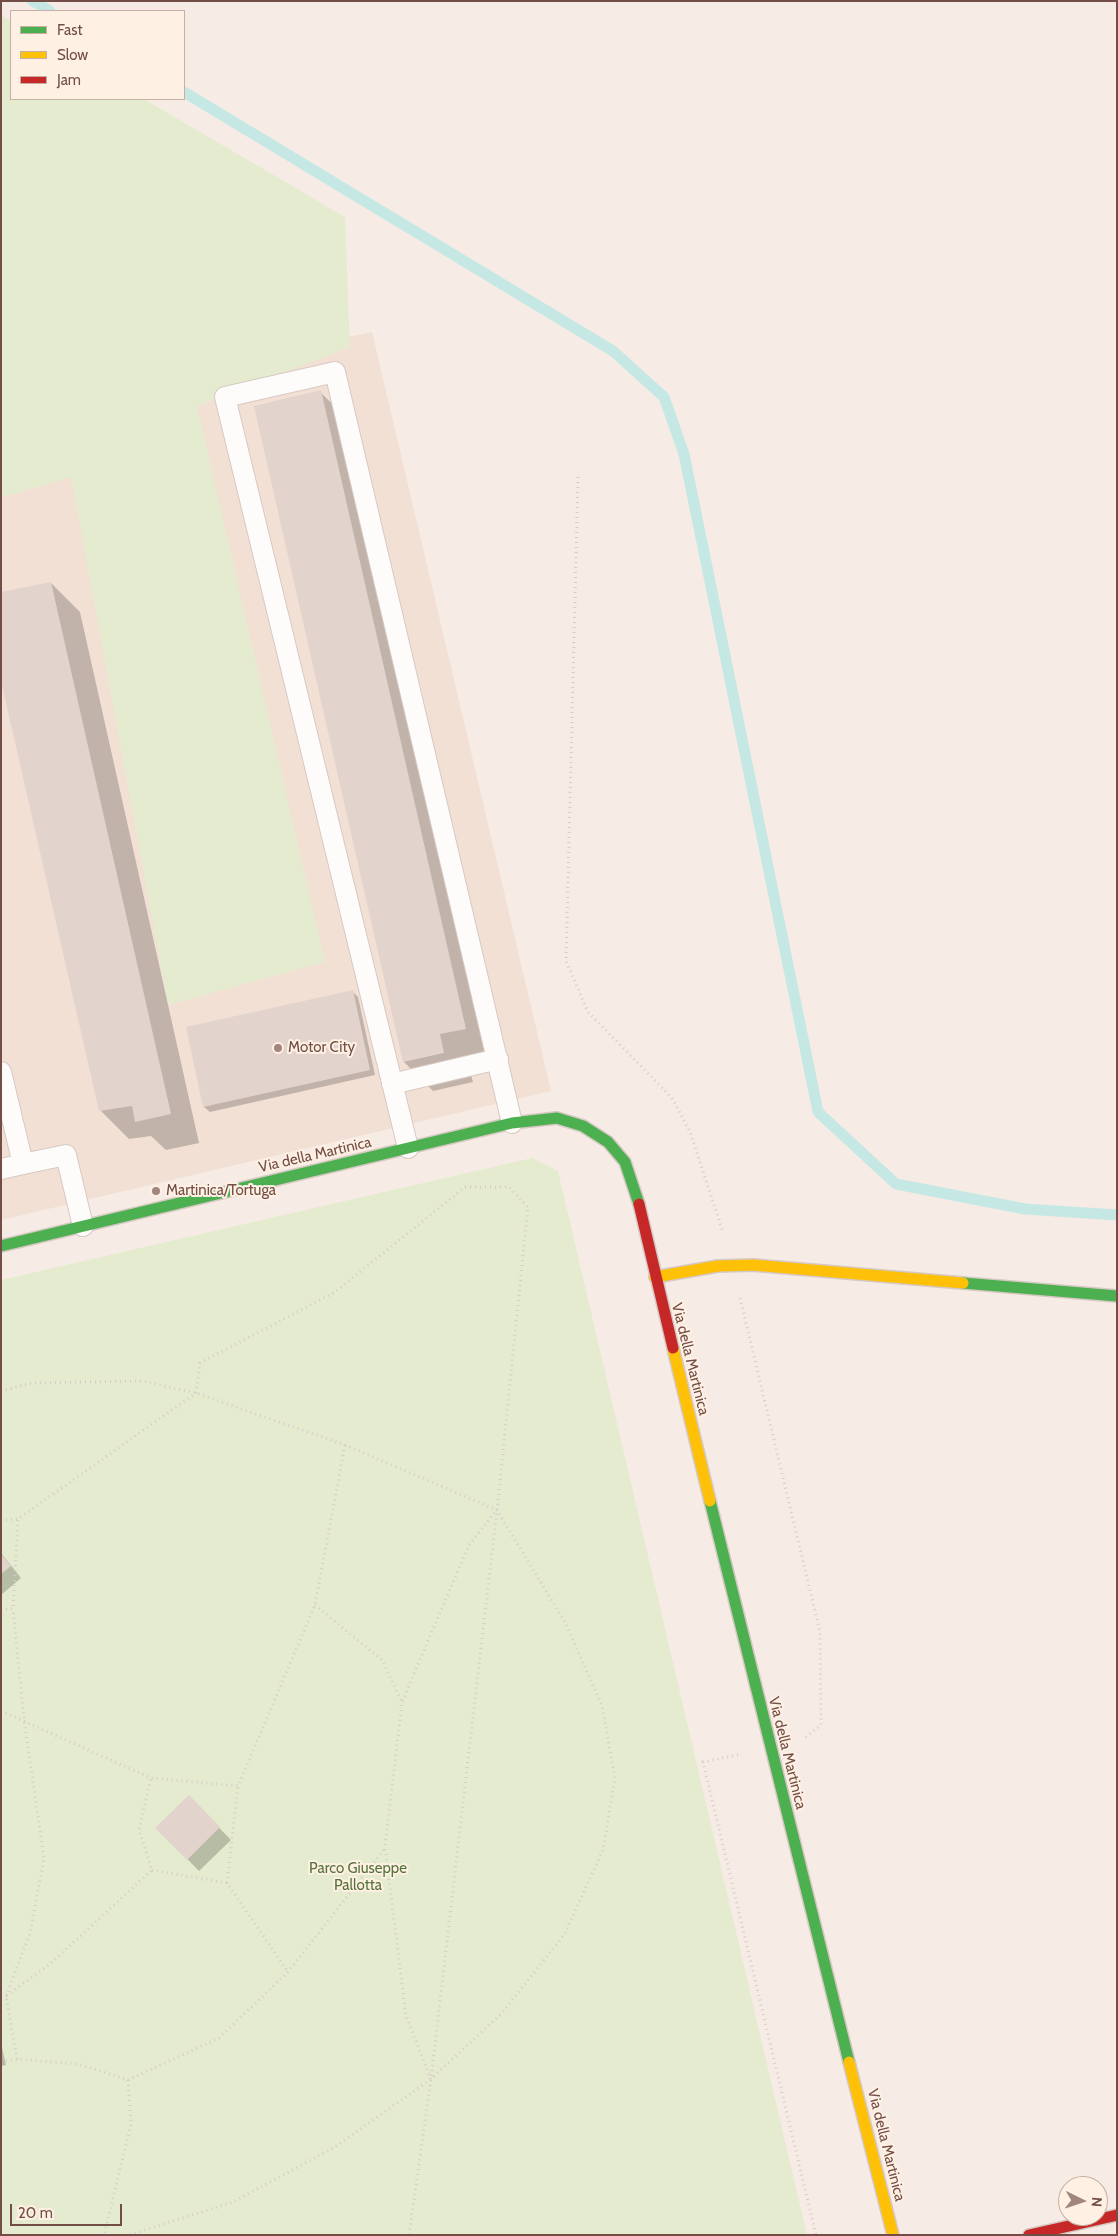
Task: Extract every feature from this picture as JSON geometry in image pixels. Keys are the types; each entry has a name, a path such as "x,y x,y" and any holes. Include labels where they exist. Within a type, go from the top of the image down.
{"street":[{"name":"Via della Martinica","path":"1,1246 512,1123 557,1118 583,1126 608,1142 624,1162 632,1178 893,2235"},
{"path":"655,1277 718,1266 753,1265 1117,1296"},
{"path":"1029,2235 1117,2215"}],"lane":[{"path":"408,1148 225,397 335,372 512,1123"},
{"path":"392,1084 498,1059"},
{"path":"1,1072 23,1164"},
{"path":"1,1169 66,1155 83,1226"}],"path":[{"path":"1,1520 18,1519 196,1393 200,1363 334,1292 465,1187 509,1187 528,1207 497,1510 431,2079 409,2235"},
{"path":"1,1391 32,1383 142,1381 196,1393 345,1445 497,1510 566,1624 574,1642 602,1706 615,1778 603,1850 564,1935 501,2014 431,2079 335,2147 233,2202 129,2235"},
{"path":"288,1972 227,1883 238,1786 315,1605 345,1445"},
{"path":"431,2079 406,2016 385,1848 402,1702 469,1545 497,1510"},
{"path":"17,2059 6,1996 30,1932 44,1859 24,1719 13,1609 18,1519"},
{"path":"315,1605 382,1660 402,1702"},
{"path":"1,1609 13,1609"},
{"path":"1,1711 24,1719 151,1778 238,1786"},
{"path":"151,1778 139,1830 152,1870"},
{"path":"1,2062 17,2059 78,2064 128,2080 219,2038 288,1972 385,1848"},
{"path":"152,1870 227,1883"},
{"path":"1,1997 6,1996 50,1964 152,1870"},
{"path":"104,2235 131,2124 128,2080"}],"shaded area":[{"path":"372,332 551,1091 1,1220 1,410"}],"green space":[{"path":"1,15 10,20 10,100 146,100 345,217 350,347 197,406 325,962 168,1005 71,477 1,498"},
{"name":"Parco Giuseppe Pallotta","path":"532,1158 558,1171 807,2235 1,2235 1,1280"}],"building":[{"path":"321,390 466,1029 440,1034 444,1053 403,1062 254,406"},
{"path":"51,582 171,1114 135,1122 132,1106 99,1111 1,681 1,592"},
{"name":"Motor City","path":"353,990 370,1070 203,1107 186,1027"},
{"path":"1,1554 11,1566 1,1574"},
{"path":"189,1795 220,1827 187,1860 155,1828"}],"waterway":[{"path":"33,1 48,10"},
{"path":"185,93 613,351 664,397 684,454 818,1112 896,1184 1025,1209 1117,1215"}],"traffic: fast":[{"path":"1,1246 512,1123 557,1118 583,1126 608,1142 625,1162 639,1204"},
{"path":"963,1283 1117,1296"},
{"path":"710,1501 849,2062"}],"traffic: slow":[{"path":"655,1277 718,1266 753,1265 963,1283"},
{"path":"673,1348 710,1501"},
{"path":"849,2062 893,2235"}],"traffic: jam":[{"path":"639,1204 673,1348"},
{"path":"1029,2235 1117,2215"}],"place":[{"name":"Motor City","path":"278,1048"},
{"name":"Martinica/Tortuga","path":"156,1191"}]}
